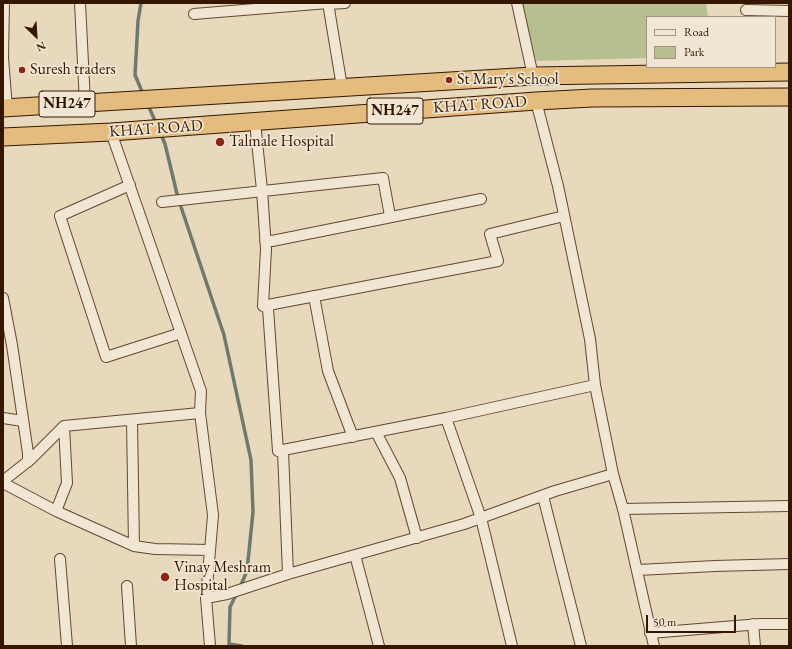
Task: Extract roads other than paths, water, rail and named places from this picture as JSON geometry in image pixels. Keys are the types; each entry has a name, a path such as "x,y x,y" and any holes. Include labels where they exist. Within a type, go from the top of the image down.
{"highway":[{"name":"KHAT ROAD","path":"5,108 533,76 756,69 789,72"},
{"path":"533,76 536,101"},
{"name":"KHAT ROAD","path":"3,137 111,132 592,98 789,97"}],"street":[{"path":"4,3 3,58 5,108"},
{"path":"80,3 85,103"},
{"path":"194,14 328,3 345,3"},
{"path":"328,3 342,87"},
{"path":"517,3 533,76"},
{"path":"746,10 789,12"},
{"path":"536,101 564,216 590,339 595,385 613,474 638,570 650,633 654,646"},
{"path":"255,122 262,190 265,240 263,306"},
{"path":"111,132 201,391 200,413 213,515 206,598 210,646"},
{"path":"162,202 383,178 390,216"},
{"path":"130,185 60,216 106,357 181,333"},
{"path":"265,240 272,240 481,199"},
{"path":"263,306 498,261 490,234 564,216"},
{"path":"314,296 328,371 353,437"},
{"path":"3,298 8,344 24,421 28,462"},
{"path":"263,306 268,308 278,452 446,418 595,385"},
{"path":"200,413 64,426 28,462 3,482 56,511 134,546 155,549 210,550"},
{"path":"3,418 24,421"},
{"path":"446,418 481,518 512,646"},
{"path":"132,420 134,546"},
{"path":"56,511 66,483 64,426"},
{"path":"376,432 400,478 417,538"},
{"path":"283,451 288,574"},
{"path":"206,598 227,594 288,574 417,538 613,474"},
{"path":"543,496 581,646"},
{"path":"623,509 789,506"},
{"path":"355,555 379,646"},
{"path":"60,559 67,646"},
{"path":"638,570 789,564"},
{"path":"127,586 131,646"},
{"path":"650,633 753,624 789,624"},
{"path":"753,624 755,646"}],"waterway":[{"path":"141,3 138,21 135,75 144,96"},
{"path":"148,105 156,123"},
{"path":"160,132 165,144 178,198 224,335 251,460 253,512 247,571 240,587"},
{"path":"237,593 230,607 229,644 242,646"}],"place":[{"name":"Suresh traders","path":"22,70"},
{"name":"St Mary's School","path":"449,80"},
{"name":"Talmale Hospital","path":"220,142"},
{"name":"Vinay Meshram Hospital","path":"165,577"}]}
